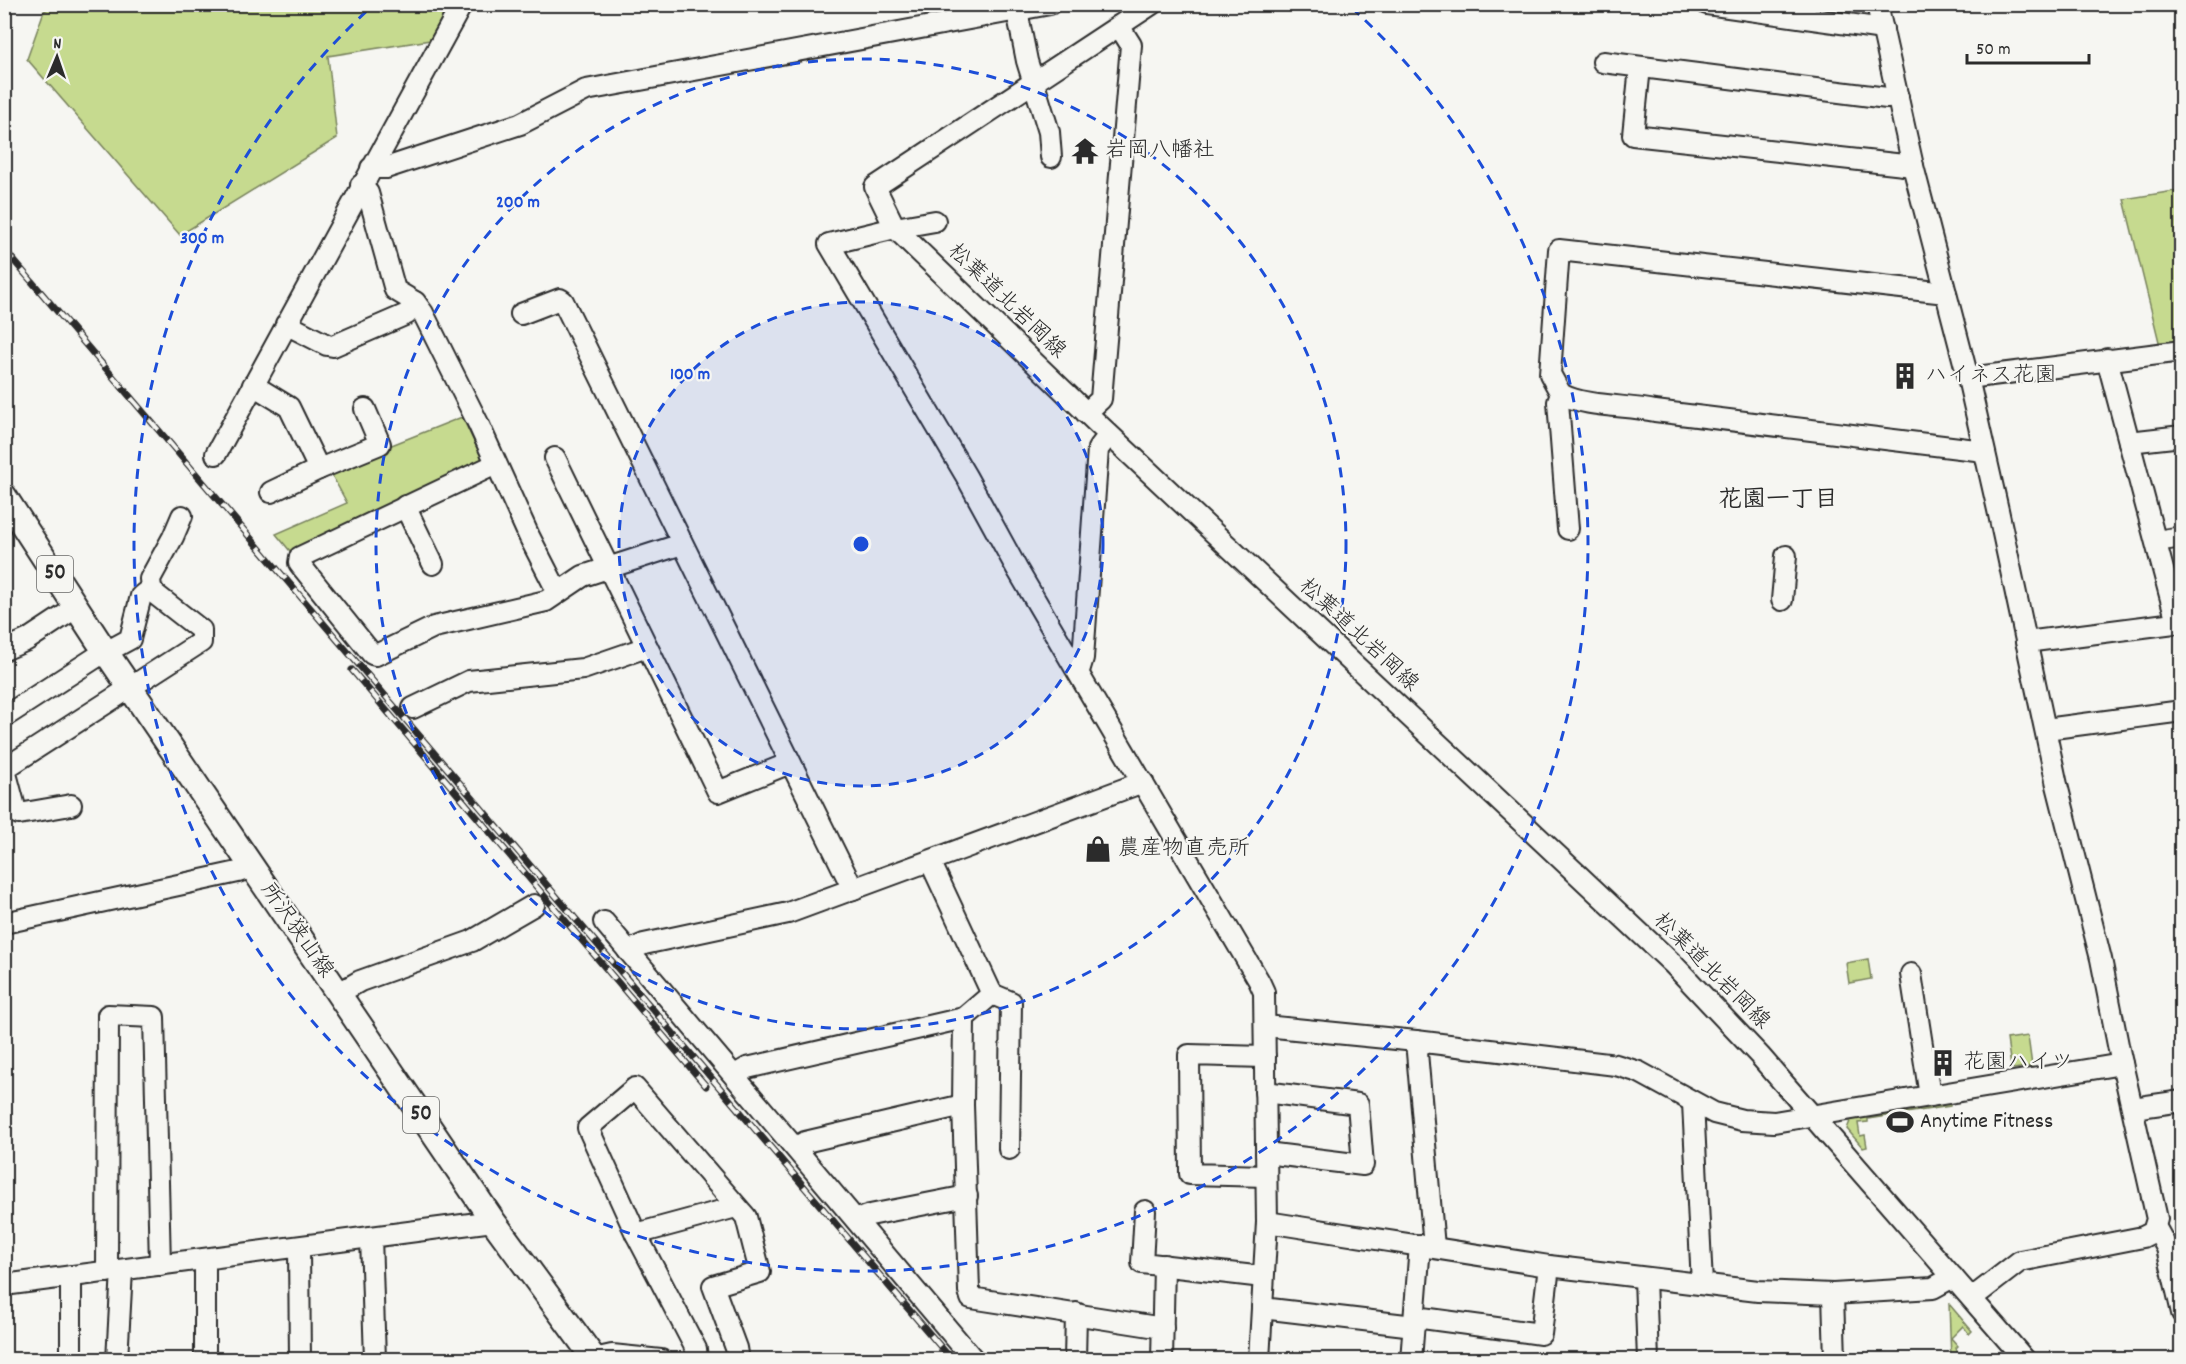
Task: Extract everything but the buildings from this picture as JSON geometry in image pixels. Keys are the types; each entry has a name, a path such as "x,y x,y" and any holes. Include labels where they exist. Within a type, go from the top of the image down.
{"main road":[{"name":"所沢狭山線","path":"4,496 130,688 493,1221 594,1359"}],"street":[{"path":"216,454 462,4"},
{"path":"366,176 510,128 586,90 1050,4"},
{"path":"1707,4 1883,29"},
{"path":"1877,4 1913,166 1968,378 2026,642 2098,948 2157,1213 2156,1228 2167,1248 2181,1313"},
{"path":"1034,82 1149,6"},
{"path":"1017,11 1027,61 1049,132 1051,157"},
{"path":"1086,413 1101,399 1123,149 1131,45 1119,26"},
{"path":"1603,62 1887,98 1898,97"},
{"path":"1640,67 1633,135 1913,166"},
{"name":"松葉道北岩岡線","path":"1034,82 875,187 895,228 1109,435 1673,964 1760,1056 2025,1359"},
{"path":"366,176 368,193 395,290 415,303 423,313 553,584 561,591"},
{"path":"935,221 830,244 1264,992 1267,1222 1259,1359"},
{"path":"1946,293 1559,250 1550,374 1561,394 1573,400 1984,451"},
{"path":"521,314 560,299 563,302 853,890"},
{"path":"286,324 333,346 407,314 415,303"},
{"path":"1968,378 2181,351"},
{"path":"2026,642 2179,622 2107,359"},
{"path":"253,385 289,407 319,469"},
{"path":"1561,394 1558,402 1568,529"},
{"path":"271,492 380,444 365,409"},
{"path":"1079,671 1083,658 1098,448 1109,435"},
{"path":"2129,442 2181,435"},
{"path":"555,458 718,792 790,763"},
{"path":"496,464 304,554 299,560 302,567 372,654 376,655 434,627 540,603 583,576 682,544"},
{"path":"405,506 433,564"},
{"path":"4,717 130,639 141,596 150,588 150,579 182,516"},
{"path":"2156,541 2181,537"},
{"path":"1782,600 1786,556"},
{"path":"71,805 19,814 16,811 5,768 199,645 202,637 201,630 150,588"},
{"path":"4,650 27,640 77,607"},
{"path":"413,708 469,681 583,669 647,646"},
{"path":"2046,729 2181,711"},
{"path":"628,951 644,944 788,913 1143,782"},
{"path":"930,861 992,994 1011,1002 1009,1149"},
{"path":"4,922 238,872 252,867"},
{"path":"339,993 360,981 472,941 534,905"},
{"path":"604,922 974,1359"},
{"path":"1911,974 1930,1096"},
{"path":"735,1075 747,1068 964,1018 992,994"},
{"path":"117,1359 108,1015 154,1017 160,1265"},
{"path":"964,1018 963,1105 971,1298 1163,1328"},
{"path":"1264,1026 1416,1041 1616,1065 1639,1072 1714,1113 1758,1122 1814,1117 2122,1064"},
{"path":"1411,1359 1427,1246 1416,1041"},
{"path":"1265,1056 1189,1055 1190,1174 1266,1176"},
{"path":"698,1359 696,1349 636,1234 588,1128 635,1088 746,1217 760,1272 713,1286 738,1359"},
{"path":"1265,1092 1358,1104 1363,1166 1266,1153"},
{"path":"2133,1108 2181,1101"},
{"path":"1693,1103 1702,1284"},
{"path":"795,1147 805,1142 963,1105"},
{"path":"859,1223 864,1217 870,1215 967,1196"},
{"path":"636,1234 736,1207"},
{"path":"1145,1211 1142,1263 1263,1277"},
{"path":"4,1285 493,1221"},
{"path":"1267,1222 1549,1266 1758,1292 1833,1294 1933,1288 1953,1277"},
{"path":"1972,1298 2020,1261 2143,1237 2156,1228"},
{"path":"371,1237 375,1359"},
{"path":"299,1247 300,1359"},
{"path":"205,1259 205,1359"},
{"path":"1162,1359 1164,1265"},
{"path":"1262,1308 1541,1334 1549,1266"},
{"path":"70,1276 71,1359"},
{"path":"1645,1278 1648,1359"},
{"path":"1833,1294 1835,1359"},
{"path":"1075,1359 1076,1313"},
{"path":"594,1359 612,1355 661,1359"}],"green space":[{"path":"54,5 449,5 430,40 328,56 337,138 180,235 27,59 44,11"},
{"path":"2181,190 2181,343 2160,346 2124,199"},
{"path":"462,417 485,464 290,551 276,534 347,503 329,470"},
{"path":"1868,959 1871,979 1849,983 1846,963"},
{"path":"2028,1036 2032,1066 2014,1069 2011,1067 2007,1039"},
{"path":"1980,1095 1980,1098 1950,1103 1950,1106 1868,1119 1868,1122 1858,1123 1860,1136 1865,1135 1867,1147 1863,1148 1847,1129 1852,1116"},
{"path":"1949,1304 1972,1331 1969,1334 1963,1326 1951,1338 1958,1346 1956,1348 1959,1359 1951,1359"}],"railway":[{"path":"4,249 952,1360"},
{"path":"352,670 706,1086"}],"place":[{"name":"岩岡八幡社","path":"1085,151"},
{"name":"ハイネス花園","path":"1905,376"},
{"name":"農産物直売所","path":"1098,849"},
{"name":"花園ハイツ","path":"1943,1063"},
{"name":"Anytime Fitness","path":"1900,1122"}],"district":[{"name":"花園一丁目","path":"1778,501"}]}
